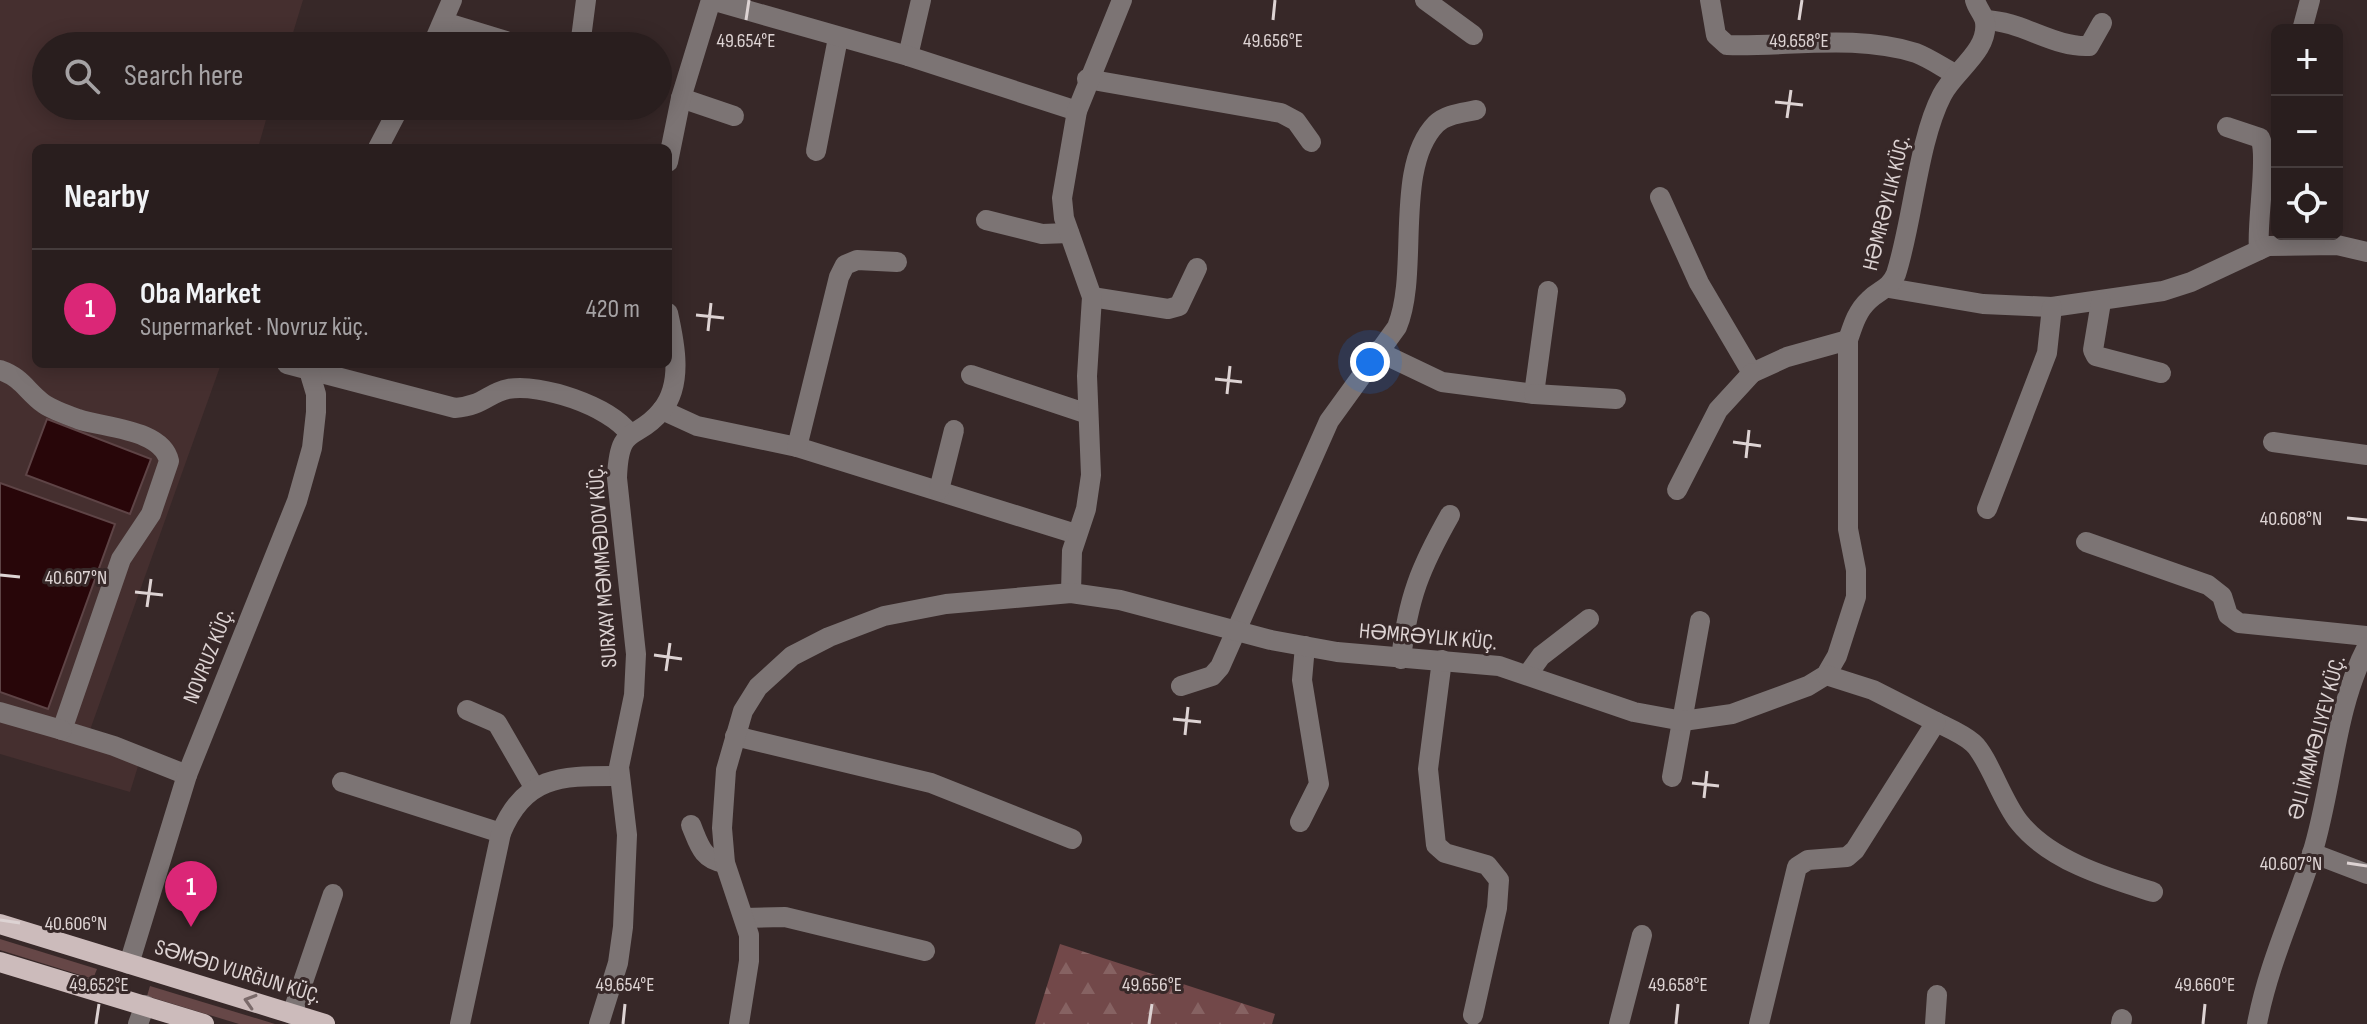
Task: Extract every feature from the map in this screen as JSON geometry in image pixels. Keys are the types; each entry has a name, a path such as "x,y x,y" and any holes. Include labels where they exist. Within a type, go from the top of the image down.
{"main road":[{"name":"SƏMƏD VURĞUN KÜÇ.","path":"0,924 325,1024"},
{"path":"0,962 142,1014 204,1024"},
{"path":"129,964 142,1014"}],"street":[{"path":"439,32 452,0"},
{"path":"582,32 586,0"},
{"path":"672,144 681,98 711,0 908,56 1077,111"},
{"path":"908,56 921,0"},
{"path":"1071,593 1076,534 1086,509 1091,475 1088,414 1092,297 1069,233 1062,198 1077,111 1087,79 1122,0"},
{"path":"1425,0 1473,35"},
{"path":"1710,0 1716,35 1727,45 1847,43 1887,47 1919,54 1955,74"},
{"path":"1975,0 1985,20 2024,26 2076,47 2089,46 2102,23"},
{"path":"2304,24 2310,0"},
{"name":"HƏMRƏYLIK KÜÇ.","path":"739,1024 749,961 744,918 725,863 724,794 743,711 758,687 792,656 829,637 884,616 946,604 1071,593 1120,600 1305,646 1401,659 1499,666 1634,712 1683,721 1732,714 1808,686 1826,675 1837,656 1856,597 1856,570 1848,529 1848,340 1858,312 1871,298 1889,288 1901,257 1933,117 1955,74 1971,60 1983,38 1985,20"},
{"path":"444,22 476,32"},
{"path":"816,151 838,38"},
{"path":"1087,79 1281,113 1296,121 1311,142"},
{"path":"681,98 734,116"},
{"path":"1181,686 1212,676 1220,667 1329,421 1397,327 1403,311 1409,203 1426,140 1436,123 1450,115 1476,110"},
{"path":"380,144 393,120"},
{"path":"2227,127 2260,138 2265,148 2258,201 2259,250"},
{"path":"1660,197 1699,283 1752,373"},
{"path":"986,220 1042,234 1069,233"},
{"path":"1889,288 1999,306 2052,307 2101,302 2191,282 2259,250 2297,243 2337,245 2367,252"},
{"path":"797,447 839,277 845,265 857,260 897,262"},
{"path":"1092,297 1168,309 1179,306 1197,268"},
{"path":"1534,394 1548,291"},
{"path":"2101,302 2093,350 2096,356 2161,373"},
{"path":"1987,509 2047,353 2052,307"},
{"path":"308,368 455,408 477,406 504,390 527,387 603,409 618,419 629,433 662,410 673,390 676,363 672,338"},
{"path":"1677,490 1718,410 1752,373 1787,357 1848,340"},
{"path":"1377,351 1442,382 1466,388 1616,399"},
{"name":"NOVRUZ KÜÇ.","path":"129,964 187,775 297,501 312,448 316,412 308,368"},
{"path":"0,370 18,378 45,405 60,412 157,441 167,452 169,461 151,514 121,559 62,730"},
{"path":"971,375 1088,414"},
{"path":"662,410 697,426 797,447 1076,534"},
{"path":"939,490 954,430"},
{"name":"SURXAY MƏMMƏDOV KÜÇ.","path":"599,1024 618,963 627,878 627,835 619,776 622,742 634,695 636,654 617,478 618,454 629,433"},
{"path":"2273,442 2367,455"},
{"path":"1401,659 1405,626 1420,567 1450,515"},
{"path":"2086,542 2208,585 2222,596 2228,615 2239,623 2367,636"},
{"path":"1528,674 1541,656 1589,619"},
{"path":"1672,777 1700,621"},
{"path":"1300,822 1319,784 1302,680 1305,646"},
{"name":"ƏLI İMAMƏLIYEV KÜÇ.","path":"2257,1024 2267,979 2312,853 2353,679 2367,647"},
{"path":"1442,660 1428,769 1436,845 1445,853 1487,865 1499,880 1497,908 1473,1015"},
{"path":"1826,675 1873,690 1973,743 1983,756 2000,796 2036,840 2102,876 2153,892"},
{"path":"467,710 497,723 534,787"},
{"path":"0,712 114,746 187,775"},
{"path":"1759,1024 1797,867 1808,860 1847,857 1855,850 1936,722"},
{"path":"735,736 931,783 1072,839"},
{"path":"460,1024 507,817 534,787 557,777 619,776"},
{"path":"342,782 501,833"},
{"path":"691,825 703,853 712,861 725,863"},
{"path":"2312,853 2367,874"},
{"path":"292,1014 333,894"},
{"path":"744,918 785,917 925,951"},
{"path":"1619,1024 1642,935"},
{"path":"1935,1024 1937,995"}],"shaded area":[{"path":"0,0 303,0 293,32 32,32 32,120 266,120 259,144 32,144 32,368 220,368 85,744 139,763 130,792 0,754"},
{"path":"47,419 151,459 130,514 26,475"},
{"path":"0,483 115,524 48,709 0,692"},
{"path":"0,939 97,969 93,979 0,950"},
{"path":"150,986 275,1024 239,1024 147,996"}],"green space":[{"path":"1060,944 1275,1014 1272,1024 1035,1024"}],"place":[{"name":"Oba Market","path":"191,927"}]}
